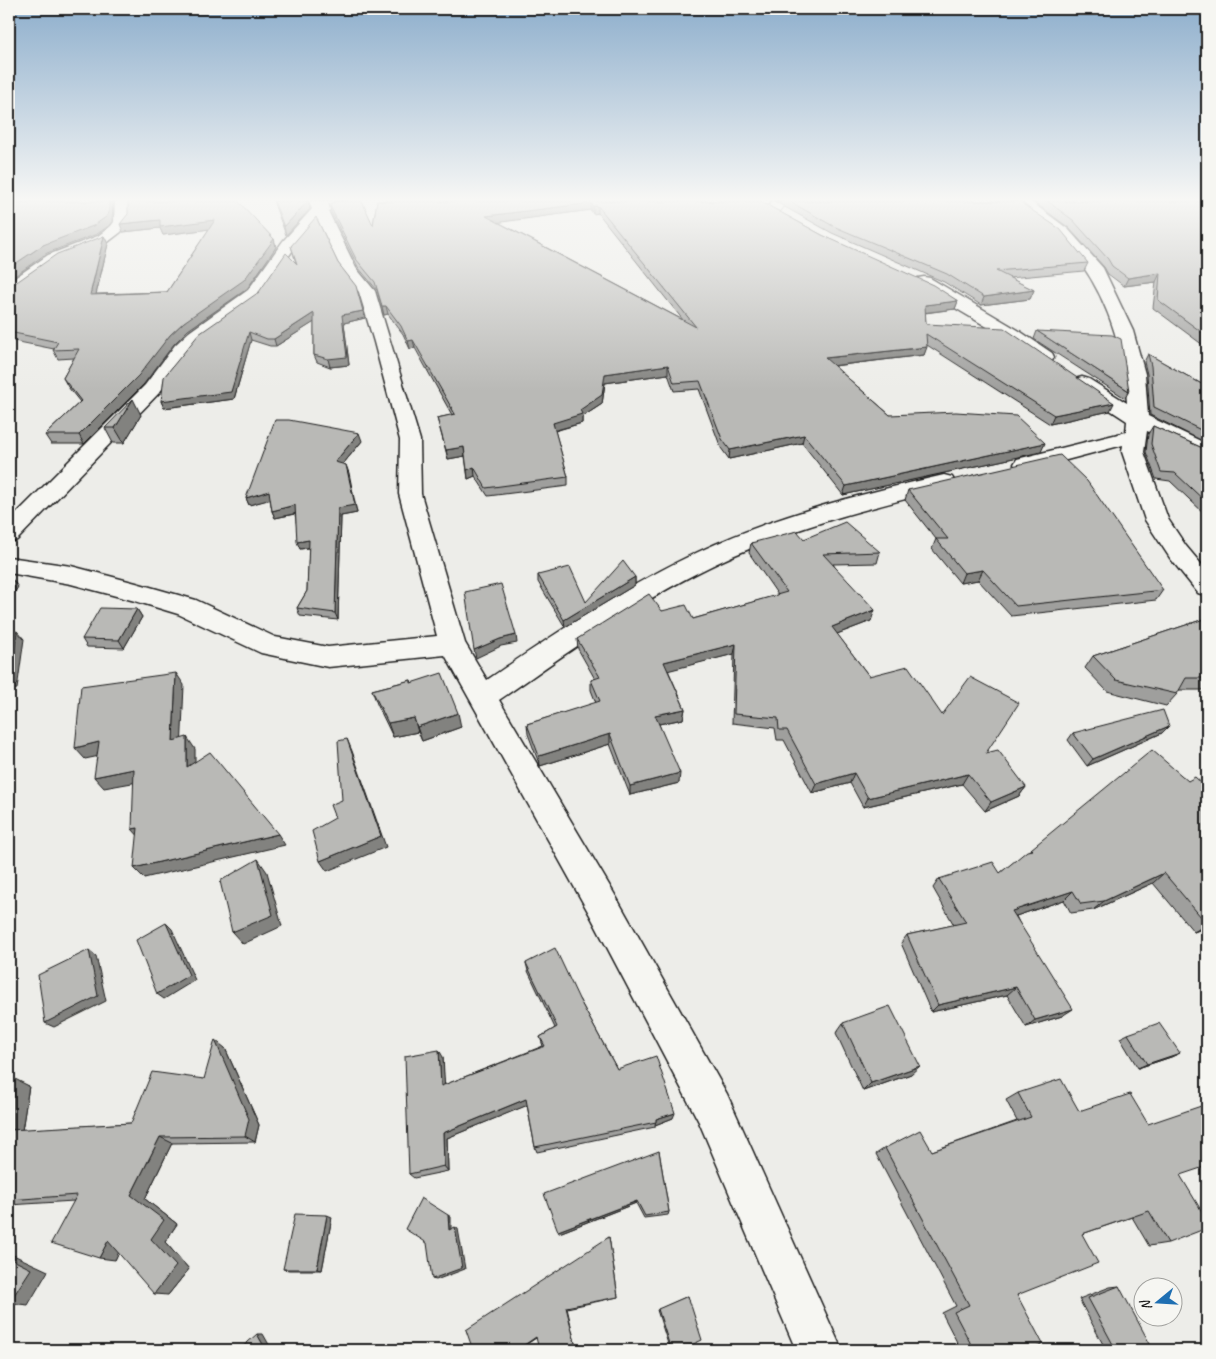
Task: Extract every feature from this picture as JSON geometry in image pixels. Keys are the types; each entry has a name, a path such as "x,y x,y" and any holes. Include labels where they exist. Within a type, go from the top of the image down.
{"street":[{"path":"9,289 46,264"},
{"path":"9,534 152,390 195,336 254,294 275,264"},
{"path":"348,264 367,290 410,440 410,494 452,644 603,906 713,1108 819,1350"},
{"path":"1092,264 1124,331 1135,374 1137,428 1132,452 1157,520 1178,552 1207,587"},
{"path":"912,277 936,288 1003,328 1062,369 1137,428 1207,452"},
{"path":"1002,469 1137,428"},
{"path":"483,697 599,619 676,574 731,547 805,518 964,478"},
{"path":"9,565 71,575 136,592 186,608 270,646 328,657 452,644"}],"building":[{"path":"42,264 97,264 90,295 167,292 185,264 255,264 244,280 184,322 170,335 139,375 79,435 45,435 81,401 63,378 79,349 53,350 58,342 9,332 9,287"},
{"path":"278,264 339,264 356,286 363,311 342,315 347,357 328,359 314,355 314,313 274,339 267,339 249,332 231,392 161,401 164,377 199,334 259,292"},
{"path":"360,264 578,264 696,327 645,264 887,264 933,285 958,301 925,305 926,324 1004,328 1114,403 1054,415 926,334 927,347 825,358 890,415 956,412 1016,416 1045,443 846,486 804,435 730,450 722,439 700,381 674,383 668,365 605,374 602,395 580,410 582,414 553,423 568,477 486,488 474,467 467,470 464,447 446,450 437,418 455,414 413,340 408,341 401,326 386,306 382,306 375,282"},
{"path":"924,264 1072,264 996,271 1034,290 984,297 947,274"},
{"path":"1111,264 1207,264 1207,336 1158,300 1160,273 1128,278"},
{"path":"1037,331 1112,335 1121,339 1129,391"},
{"path":"1148,354 1207,387 1207,433 1154,407 1151,366"},
{"path":"133,399 115,428 105,428"},
{"path":"275,420 289,420 359,433 335,462 346,465 355,505 338,508 335,613 297,608 307,591 309,540 297,542 295,505 272,511 269,491 246,498"},
{"path":"1153,426 1207,450 1207,503 1175,473 1161,472 1151,444"},
{"path":"1060,455 1087,481 1163,590 1016,606 983,570 964,573 936,539 948,539 908,490"},
{"path":"845,522 880,552 823,554 875,610 832,627 869,676 908,666 942,715 970,677 1019,703 986,753 998,750 1026,787 991,802 968,774 868,798 854,773 816,784 787,730 779,730 778,718 734,714 736,644 664,662 685,709 655,715 680,773 630,786 610,734 539,756 527,724 600,701 591,680 600,677 577,639 649,594 662,611 686,605 693,619 787,592 751,543 797,531 804,539"},
{"path":"623,561 635,577 564,620 538,575 570,567 586,602"},
{"path":"501,584 516,635 500,639 474,650 465,592"},
{"path":"100,608 137,609 119,640 82,639"},
{"path":"1207,618 1207,678 1186,678 1177,694 1116,680 1093,656"},
{"path":"17,631 10,681 9,681 9,633"},
{"path":"176,673 173,741 187,737 187,767 210,752 278,834 134,868 138,828 132,829 134,769 94,777 99,742 75,748 81,686"},
{"path":"442,673 458,713 417,727 414,718 388,723 372,690 411,680 411,683"},
{"path":"1163,710 1169,726 1093,759 1073,733"},
{"path":"347,739 381,836 320,861 312,831 335,818 330,805 342,800 338,741"},
{"path":"1152,750 1188,781 1195,777 1207,788 1207,924 1164,873 1104,901 1081,904 1073,891 1012,911 1073,1009 1035,1020 1016,987 938,1005 907,935 966,922 939,879 993,862 1000,873 1027,851 1032,850"},
{"path":"258,859 273,915 232,932 220,881"},
{"path":"166,923 189,975 157,994 136,940"},
{"path":"555,948 579,999 617,1069 656,1056 675,1113 656,1119 656,1122 535,1147 526,1099 443,1133 444,1166 409,1174 405,1056 439,1050 441,1086 545,1046 540,1037 557,1027 526,963"},
{"path":"89,950 98,996 45,1023 38,975"},
{"path":"890,1006 920,1066 871,1083 843,1023"},
{"path":"1159,1023 1180,1053 1147,1064 1128,1034"},
{"path":"215,1040 249,1119 245,1136 160,1137 131,1195 164,1220 151,1239 176,1266 154,1294 108,1241 99,1258 51,1243 77,1195 9,1200 9,1130 131,1123 152,1072 204,1079"},
{"path":"13,1078 9,1105 9,1080"},
{"path":"1061,1079 1079,1111 1130,1094 1148,1124 1207,1104 1207,1166 1180,1175 1207,1220 1207,1228 1168,1243 1149,1211 1082,1234 1098,1263 1017,1295 1043,1344 1032,1350 974,1350 954,1312 969,1305 885,1148 920,1130 932,1151 1031,1117 1018,1093"},
{"path":"659,1151 669,1212 645,1216 637,1201 558,1231 544,1194"},
{"path":"421,1198 448,1215 449,1230 455,1227 462,1268 432,1279 427,1243 405,1229"},
{"path":"295,1214 327,1215 317,1269 283,1269"},
{"path":"609,1237 618,1297 566,1307 575,1343 560,1350 539,1350 536,1337 517,1350 473,1350 466,1330"},
{"path":"9,1258 31,1269 9,1303"},
{"path":"1119,1286 1134,1314 1134,1326 1140,1326 1151,1346 1141,1350 1116,1350 1088,1298"},
{"path":"688,1296 702,1340 681,1350 671,1350 658,1309"},
{"path":"257,1334 266,1350 239,1350"}]}
